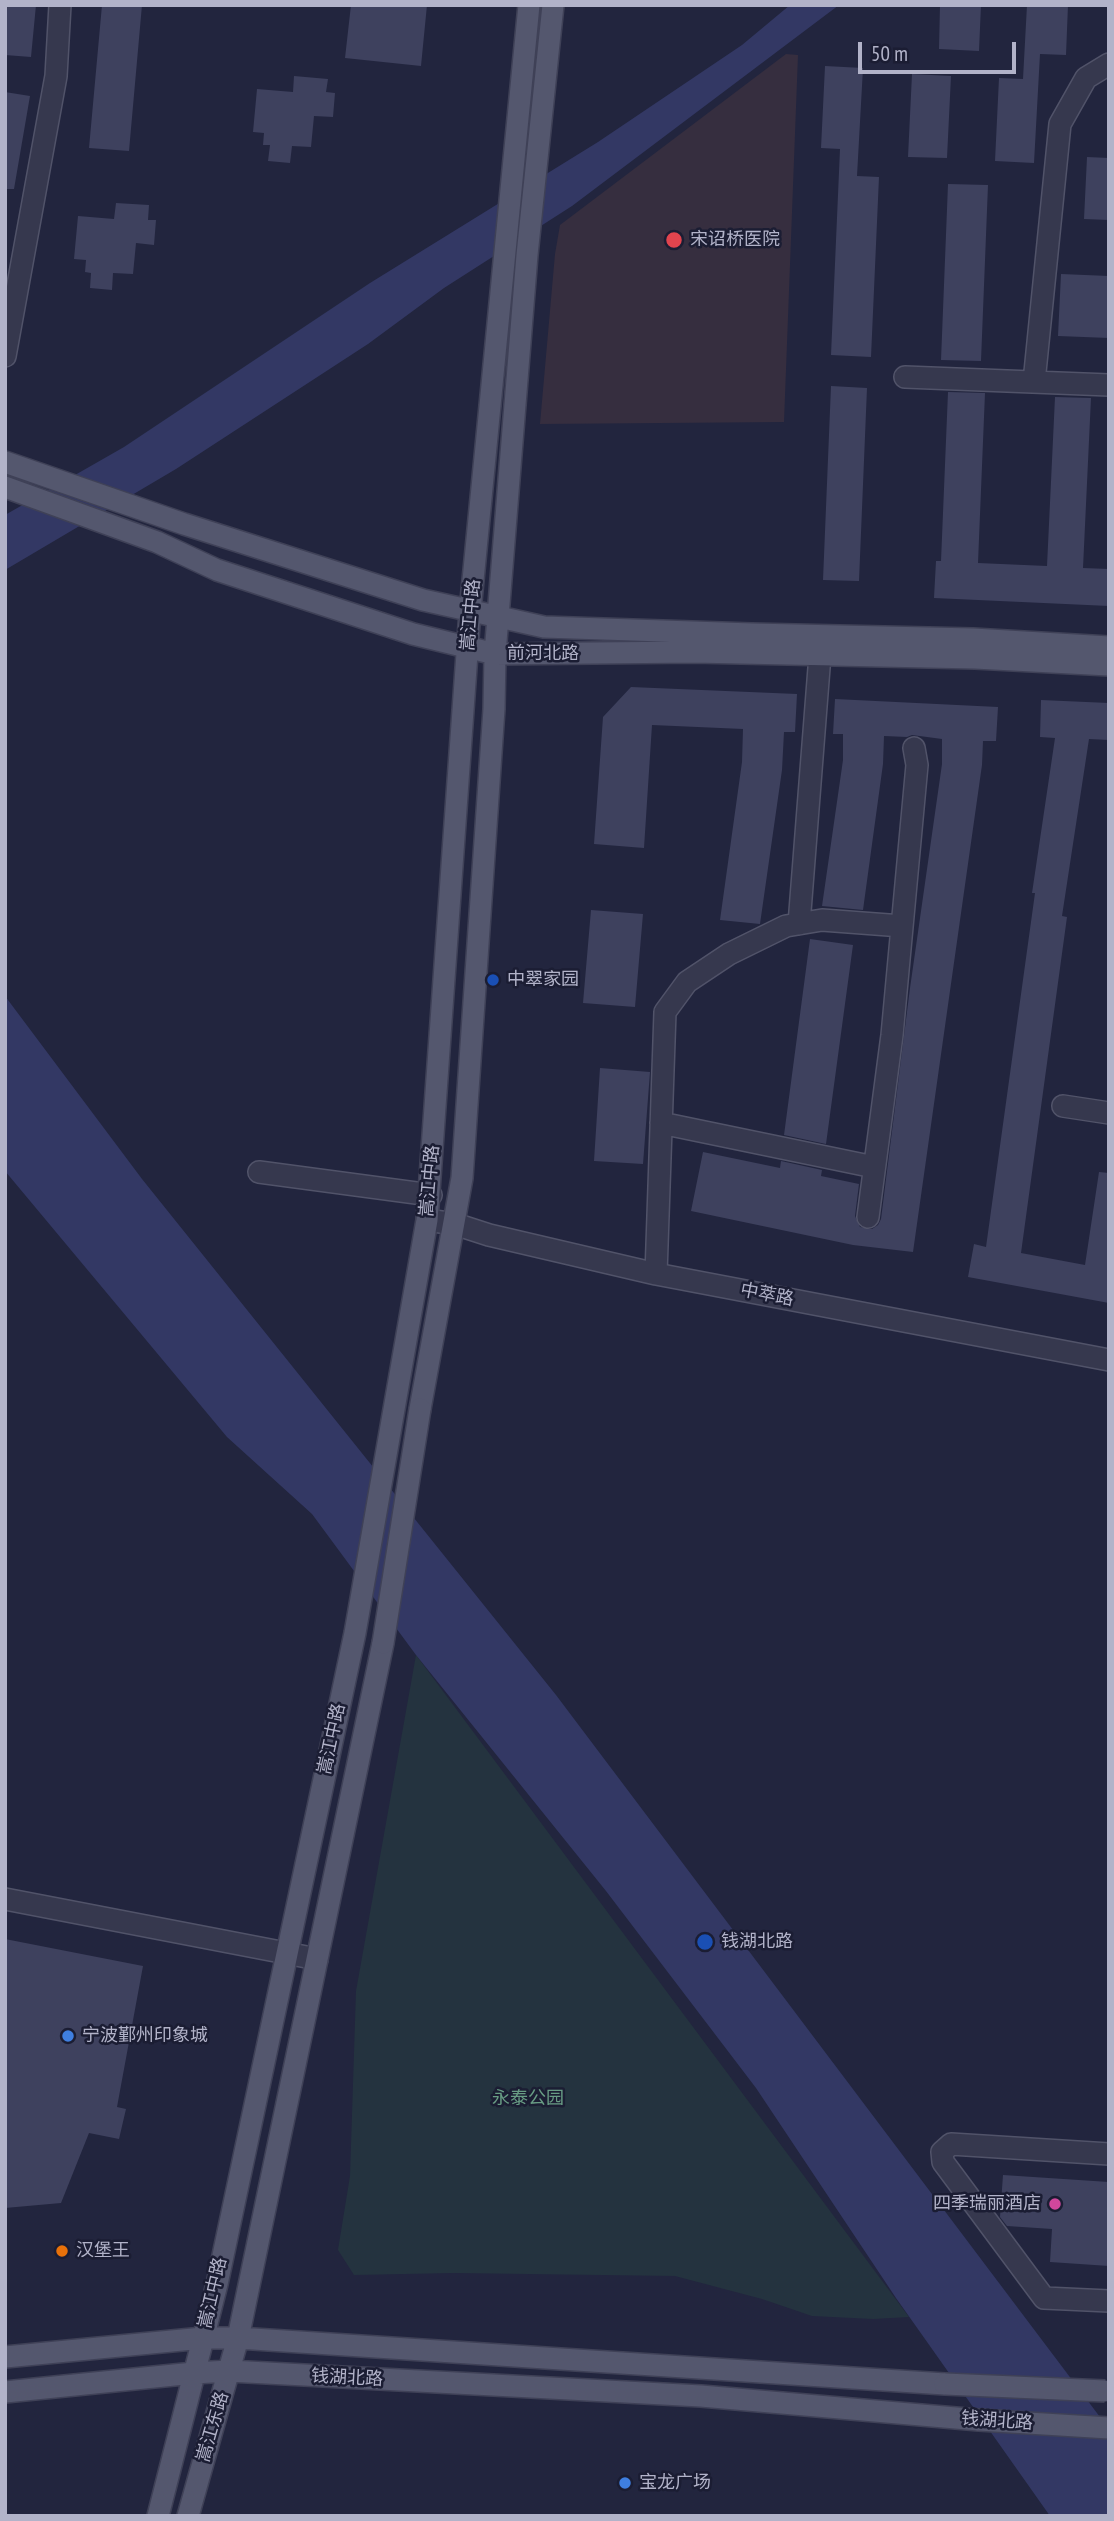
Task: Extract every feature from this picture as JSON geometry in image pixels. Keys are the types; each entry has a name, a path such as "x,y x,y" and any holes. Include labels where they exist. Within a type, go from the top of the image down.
{"main road":[{"name":"嵩江中路","path":"203,2338 355,1633 431,1195 470,611 529,5"},
{"name":"嵩江中路","path":"238,2338 383,1643 419,1409 455,1224 464,1151 494,709 495,654 527,255 553,5"},
{"name":"前河北路","path":"5,462 184,524 423,600 544,627 973,639 1109,647"},
{"name":"前河北路","path":"8,488 157,542 216,570 413,634 495,654 694,652 975,658 1109,665"},
{"name":"钱湖北路","path":"5,2357 203,2338 238,2338 945,2384 1107,2391"},
{"name":"嵩江东路","path":"158,2516 203,2338"},
{"name":"嵩江东路","path":"188,2516 238,2338"},
{"name":"钱湖北路","path":"5,2392 229,2371 701,2396 979,2420 1109,2428"}],"street":[{"path":"6,351 56,76 60,5"},
{"path":"1034,382 1060,124 1086,78 1109,64"},
{"path":"905,377 1109,385"},
{"path":"799,924 820,655"},
{"path":"868,1217 892,1035 917,765 914,748"},
{"path":"656,1274 665,1012 687,982 729,954 786,926 822,920 902,926"},
{"path":"1063,1107 1109,1113"},
{"path":"661,1123 874,1167"},
{"path":"259,1172 431,1195"},
{"name":"中萃路","path":"427,1220 455,1224 489,1235 656,1274 1109,1360"},
{"path":"5,1899 317,1959"},
{"path":"1109,2154 951,2144 943,2152 943,2162 1044,2298 1109,2301"}],"shaded area":[{"name":"宋诏桥医院","path":"786,54 798,55 784,422 540,424 560,225"}],"green space":[{"name":"永泰公园","path":"416,1655 909,2317 873,2319 812,2316 762,2299 675,2276 454,2273 354,2275 338,2250 350,2176 356,1991"}],"water":[{"path":"790,5 839,5 572,206 444,288 368,344 176,469 5,570 5,515 124,447 370,283 598,142 742,45"},
{"path":"5,996 142,1179 556,1695 1109,2429 1109,2516 1050,2516 896,2298 756,2088 606,1891 416,1655 312,1514 227,1437 5,1171"}],"building":[{"path":"5,5 36,5 31,57 5,55"},
{"path":"102,5 142,5 129,151 89,148"},
{"path":"351,5 427,5 421,66 345,58"},
{"path":"940,5 981,5 979,51 939,49"},
{"path":"1027,5 1068,5 1066,55 1040,54 1034,163 995,161 999,78 1023,79"},
{"path":"825,66 863,68 857,176 879,177 871,357 831,355 840,149 821,148"},
{"path":"912,74 951,76 947,158 908,157"},
{"path":"294,76 328,79 326,92 335,93 333,117 314,116 311,147 292,146 290,163 268,161 270,145 263,145 264,133 253,132 257,89 293,92"},
{"path":"5,92 30,96 14,189 5,189"},
{"path":"1087,157 1109,158 1109,220 1084,219"},
{"path":"948,184 988,185 981,361 941,360"},
{"path":"116,203 149,205 148,220 156,220 154,245 136,243 133,274 113,273 112,290 90,288 91,273 85,272 86,260 74,259 78,216 114,219"},
{"path":"1061,274 1109,276 1109,338 1058,336"},
{"path":"831,386 867,388 859,581 823,580"},
{"path":"948,392 985,393 978,563 1047,566 1055,397 1091,398 1083,568 1109,569 1109,606 934,598 936,561 941,561"},
{"path":"631,687 797,694 795,732 784,732 782,770 760,924 720,920 742,762 743,729 652,725 644,848 594,844 603,717"},
{"path":"835,699 998,707 996,741 983,741 982,765 913,1252 853,1245 691,1211 703,1152 780,1168 781,1161 822,1170 821,1176 859,1184 855,1216 860,1227 872,1229 881,1219 942,764 942,739 912,735 884,736 883,764 863,910 822,906 843,760 843,734 833,734"},
{"path":"1041,700 1109,703 1109,740 1089,739 1062,916 1067,917 1021,1253 1085,1265 1099,1172 1109,1173 1109,1303 968,1277 974,1244 986,1247 1055,738 1040,737"},
{"path":"591,910 643,914 635,1007 583,1003"},
{"path":"810,939 853,945 826,1144 784,1135"},
{"path":"600,1068 650,1072 643,1164 594,1161"},
{"name":"宁波鄞州印象城","path":"5,1939 143,1966 117,2107 126,2109 119,2139 89,2133 61,2203 5,2208"},
{"name":"四季瑞丽酒店","path":"1003,2175 1109,2182 1109,2266 1050,2262 1052,2229 1007,2226 1000,2217"}],"place":[{"name":"宋诏桥医院","path":"674,240"},
{"name":"中翠家园","path":"493,980"},
{"name":"钱湖北路","path":"705,1942"},
{"name":"宁波鄞州印象城","path":"68,2036"},
{"name":"四季瑞丽酒店","path":"1055,2204"},
{"name":"汉堡王","path":"62,2251"},
{"name":"宝龙广场","path":"625,2483"}]}
